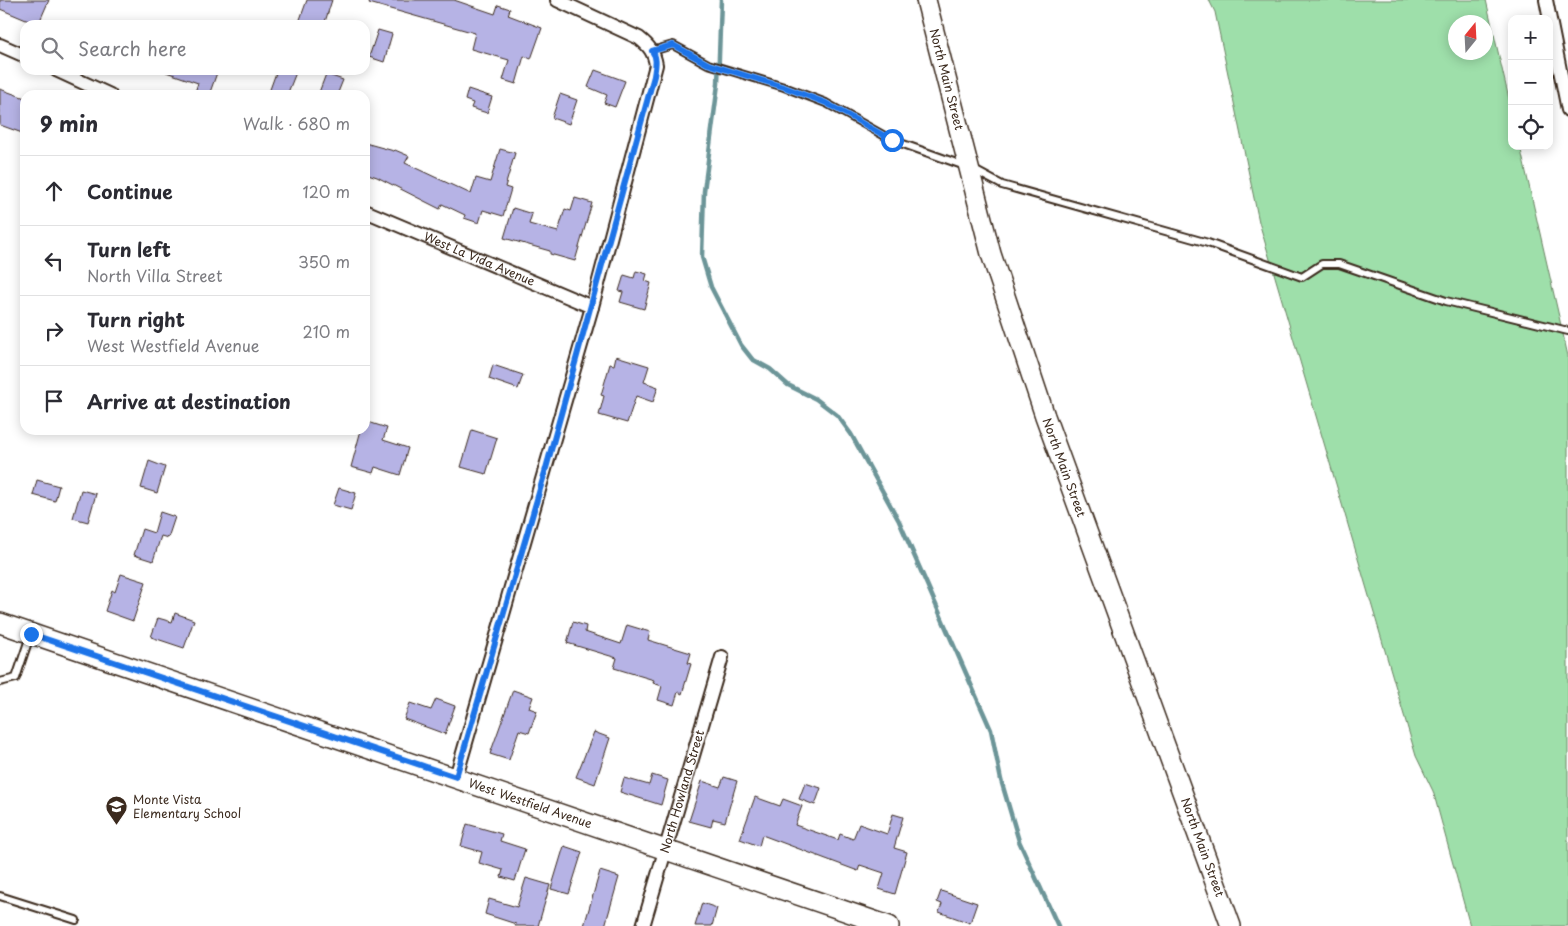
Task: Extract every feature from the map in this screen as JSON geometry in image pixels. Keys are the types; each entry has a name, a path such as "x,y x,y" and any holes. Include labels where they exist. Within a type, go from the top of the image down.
{"main road":[{"name":"North Main Street","path":"926,0 990,254 1045,416 1231,926"},
{"name":"West Westfield Avenue","path":"0,623 889,926"}],"street":[{"path":"456,777 592,307 656,65 653,52 640,38 557,0"},
{"path":"1546,0 1568,110"},
{"path":"0,45 20,54"},
{"path":"67,75 99,90"},
{"name":"West La Vida Avenue","path":"370,213 592,307"},
{"name":"North Howland Street","path":"643,926 722,657"}],"lane":[{"path":"653,52 673,45 708,64 784,87 826,103 892,140 968,167 1002,186 1208,243 1302,277 1322,264 1339,264 1446,301 1568,331"},
{"path":"0,682 16,678 31,634"},
{"path":"0,896 76,920"}],"green space":[{"path":"1209,0 1486,0 1489,15 1448,15 1448,60 1493,60 1493,30 1508,95 1508,150 1521,150 1568,356 1568,926 1470,926 1433,791 1416,756 1259,222 1215,12"}],"building":[{"path":"0,0 49,0 40,20 26,20 0,9"},
{"path":"307,0 332,0 326,20 300,20"},
{"path":"370,0 454,0 495,14 498,5 510,9 508,15 542,28 531,59 524,56 516,84 503,80 509,60 471,49 475,33 369,3"},
{"path":"378,30 392,34 384,62 370,57"},
{"path":"595,70 625,81 615,107 604,103 607,95 588,87"},
{"path":"175,75 216,75 211,90 196,90 198,83"},
{"path":"275,75 295,75 289,90 270,90"},
{"path":"326,75 343,80 339,90 320,90"},
{"path":"0,89 20,96 20,132 0,125"},
{"path":"468,89 492,97 487,113 471,108 473,103 465,100"},
{"path":"560,94 577,100 569,124 552,118"},
{"path":"370,144 395,150 409,156 405,163 471,194 476,178 490,182 500,149 515,153 505,187 511,189 503,216 483,210 479,223 464,218 465,215 442,204 440,209 370,175"},
{"path":"575,198 592,203 575,261 550,254 550,251 504,238 513,208 532,214 529,224 558,232 565,209 571,211"},
{"path":"636,271 647,274 645,281 651,283 644,309 620,302 623,292 619,291 624,275 634,278"},
{"path":"616,356 649,366 644,382 658,387 653,402 636,396 627,423 599,415 604,396 601,395 610,364 614,365"},
{"path":"493,365 523,375 518,389 489,379"},
{"path":"370,423 387,428 383,440 408,448 400,475 375,467 373,473 351,467 360,435 370,435"},
{"path":"472,430 497,438 486,474 461,467"},
{"path":"149,461 165,467 157,493 141,488"},
{"path":"37,480 59,486 55,501 33,495"},
{"path":"339,488 356,493 351,510 333,505"},
{"path":"81,490 96,494 88,522 73,518"},
{"path":"160,512 175,517 168,538 161,536 153,561 134,555 142,529 154,533"},
{"path":"121,574 146,582 133,621 105,611 112,590 115,592"},
{"path":"175,613 194,620 184,648 151,637 158,618 172,622"},
{"path":"573,622 586,626 585,632 621,644 627,625 650,632 648,640 691,653 688,663 691,664 682,694 678,692 674,705 658,700 662,686 653,683 654,680 614,668 617,658 567,643"},
{"path":"513,690 533,697 529,708 537,711 529,733 519,730 509,760 490,754"},
{"path":"436,699 455,706 445,734 404,719 410,703 431,710"},
{"path":"594,732 610,738 595,784 576,777"},
{"path":"652,775 668,780 661,805 620,792 624,778 649,785"},
{"path":"724,777 737,781 725,822 713,819 711,827 689,821 702,781 720,787"},
{"path":"805,783 821,788 815,805 799,799"},
{"path":"755,797 780,806 783,799 802,806 795,825 838,840 840,834 853,839 859,824 887,834 893,814 903,817 894,848 907,852 895,894 879,889 884,873 860,865 858,871 762,835 759,846 740,839"},
{"path":"467,824 502,834 500,841 525,849 515,881 501,877 503,870 479,863 482,852 461,846"},
{"path":"564,846 582,852 569,894 551,889"},
{"path":"600,871 619,877 605,926 584,926"},
{"path":"526,878 550,885 538,926 515,926 516,924 485,914 489,899 517,907"},
{"path":"941,891 977,903 970,923 939,912 942,904 937,902"},
{"path":"702,903 717,908 712,926 695,926"}],"waterway":[{"path":"721,0 718,84 704,191 702,257 711,287 741,345 752,359 770,369 788,385 816,399 837,415 851,434 899,521 991,730 1001,780 1019,841 1058,926"}],"place":[{"name":"Monte Vista Elementary School","path":"117,826"}],"route":[{"path":"31,634 456,777 592,307 654,76 656,65 652,51 673,45 708,64 784,87 826,103 892,140"}]}
